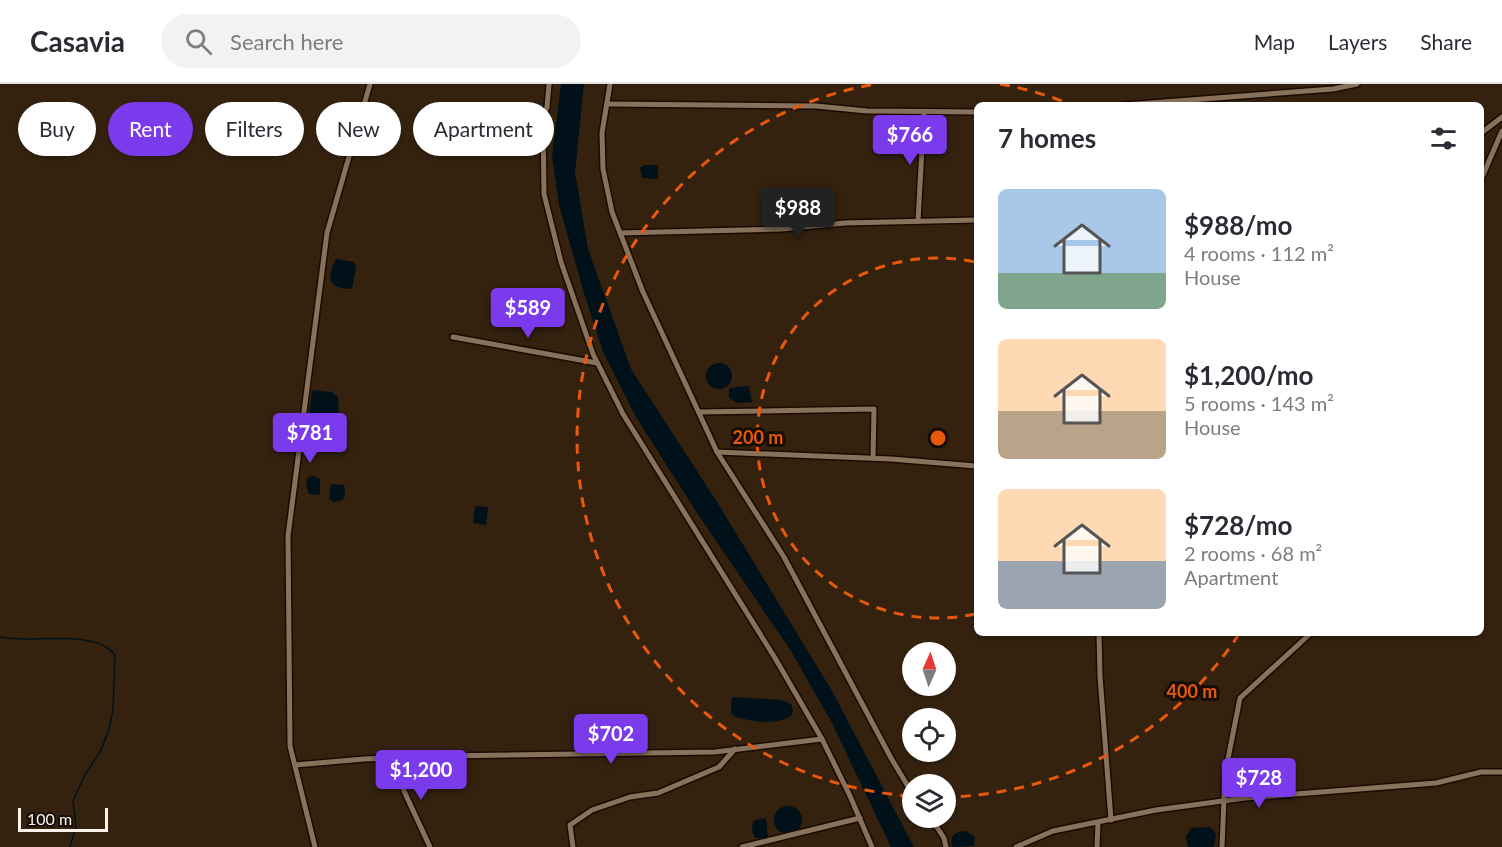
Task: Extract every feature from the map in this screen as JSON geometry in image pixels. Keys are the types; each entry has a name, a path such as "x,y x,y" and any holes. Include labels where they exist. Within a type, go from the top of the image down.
{"street":[{"path":"315,847 290,746 288,536 327,233 370,84"},
{"path":"549,84 547,106 543,118 544,194 561,262 597,363 623,414 775,658 822,739 872,847"},
{"path":"610,84 602,133 603,170 612,212 643,292 717,452 784,557 902,776"},
{"path":"1152,102 1278,94 1333,89 1358,84"},
{"path":"607,104 816,106 867,111 974,112"},
{"path":"918,221 924,112"},
{"path":"1484,132 1502,117"},
{"path":"1484,174 1502,131"},
{"path":"620,232 780,229 844,223 974,220"},
{"path":"453,337 597,363"},
{"path":"699,412 874,409 873,458"},
{"path":"717,452 873,458 974,466"},
{"path":"1099,636 1111,820"},
{"path":"1222,847 1225,774 1240,698 1308,636"},
{"path":"295,765 400,758 715,752 822,739"},
{"path":"573,847 570,825 592,810 630,797 658,793 719,767 735,749"},
{"path":"400,758 404,791 430,847"},
{"path":"1016,847 1053,831 1156,810 1224,801 1436,783 1481,772 1502,772"},
{"path":"742,847 860,818"},
{"path":"1097,847 1098,823"},
{"path":"938,828 944,838 946,847"}],"shaded area":[{"path":"561,84 584,84 575,172 588,249 631,369 717,502 832,691 914,847 891,847 832,723 791,651 697,513 636,417 603,352 584,293 559,205 552,156 554,156"},
{"path":"644,165 658,165 658,179 642,178 640,168"},
{"path":"336,259 354,262 356,268 352,289 338,287 331,281 331,272"},
{"path":"719,363 728,367 732,376 728,385 719,389 710,385 706,376 710,367"},
{"path":"749,386 752,402 737,403 729,398 729,388"},
{"path":"312,390 332,392 338,397 339,416 335,423 309,419"},
{"path":"313,476 320,479 320,495 309,494 306,486 308,477"},
{"path":"331,484 344,485 345,496 342,500 334,502 329,499"},
{"path":"475,506 488,507 486,525 473,523"},
{"path":"733,697 781,700 791,704 793,711 791,716 785,719 771,722 735,717 731,713"},
{"path":"788,806 798,810 802,820 798,830 788,834 778,830 774,820 778,810"},
{"path":"766,818 768,838 755,838 752,831 753,821"},
{"path":"1210,827 1216,834 1214,847 1188,847 1186,837 1191,828"},
{"path":"966,831 975,837 974,846 952,847 951,840 954,835"}],"waterway":[{"path":"0,637 78,639 106,647 115,655 113,710 109,729 101,750 85,775 73,801 76,827 70,847"}]}
